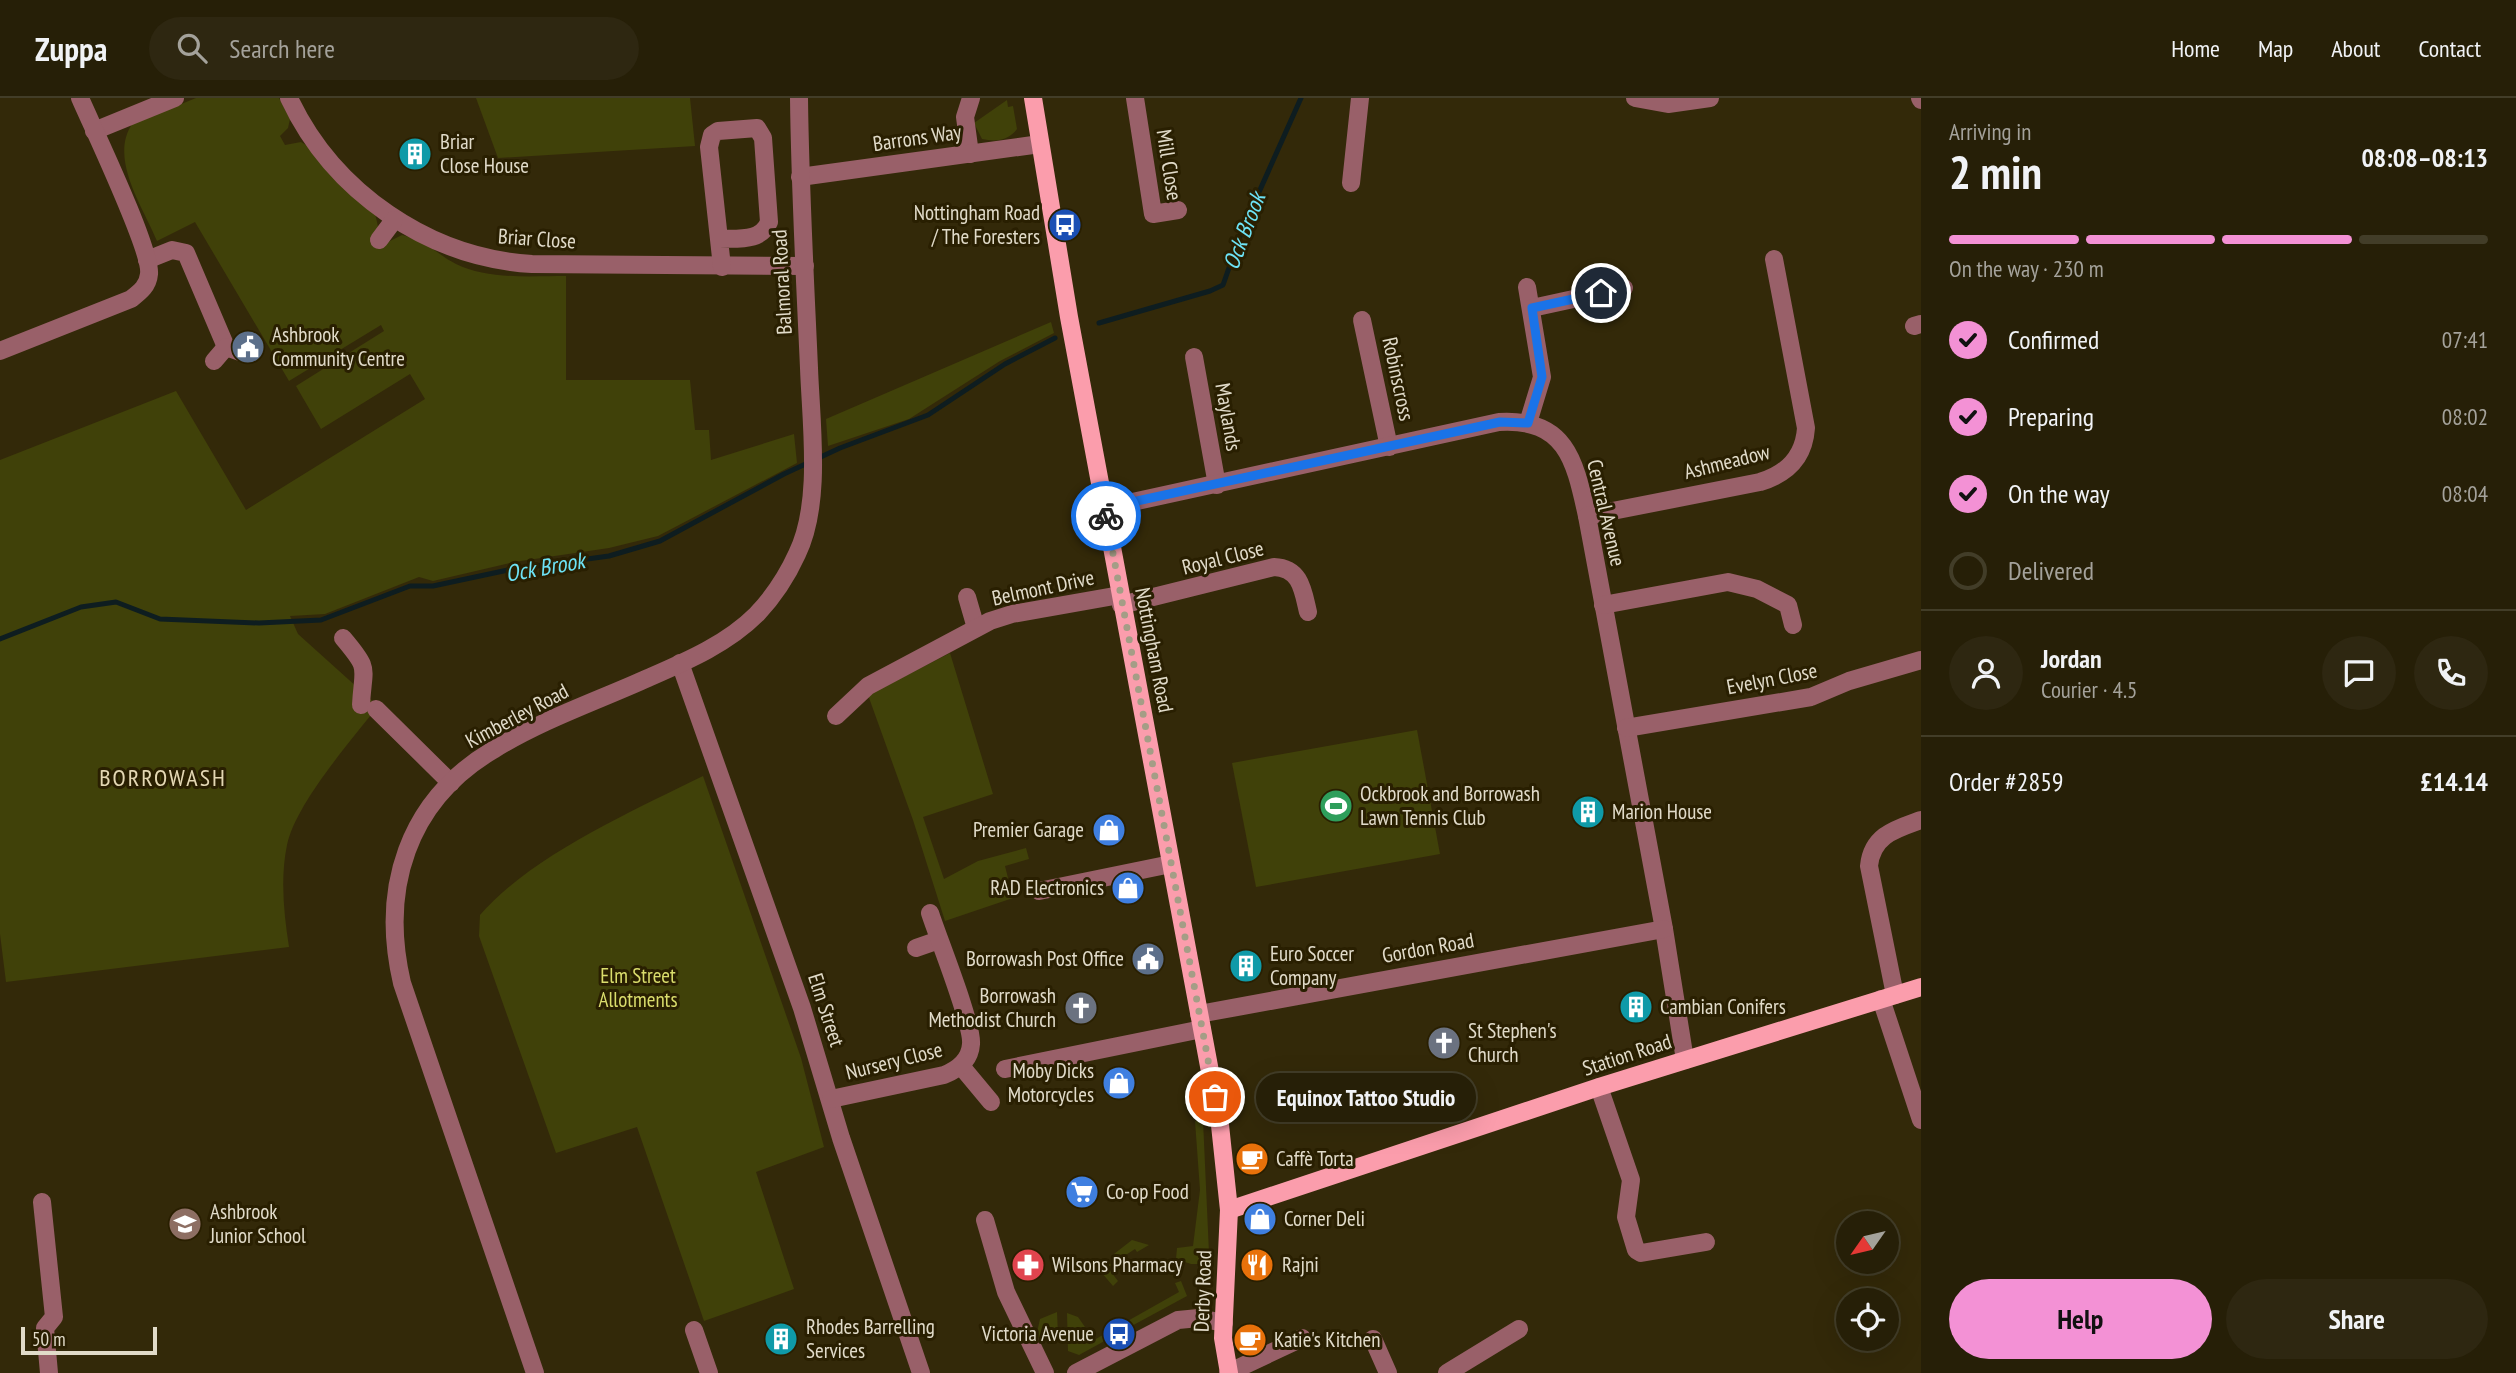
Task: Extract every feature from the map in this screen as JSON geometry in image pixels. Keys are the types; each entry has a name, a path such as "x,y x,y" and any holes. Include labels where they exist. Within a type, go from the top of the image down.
{"main road":[{"name":"Nottingham Road","path":"1033,98 1121,600 1219,1120 1228,1210"},
{"name":"Station Road","path":"1228,1210 1599,1087 1921,987"},
{"name":"Derby Road","path":"1228,1210 1224,1323 1228,1373"}],"street":[{"path":"0,351 131,299 146,285 148,268 80,98"},
{"path":"94,131 175,98"},
{"name":"Briar Close","path":"289,98 318,146 357,188 394,220 454,249 503,262 805,266"},
{"name":"Balmoral Road","path":"799,98 811,472"},
{"path":"970,154 965,127 971,98"},
{"name":"Mill Close","path":"1135,98 1153,214 1178,210"},
{"path":"1351,183 1360,98"},
{"path":"1635,98 1668,104 1710,98"},
{"path":"719,239 755,237 764,232 769,222 763,138 757,128 718,131 712,135 709,147 722,267"},
{"name":"Barrons Way","path":"800,177 1040,144"},
{"path":"379,240 394,220"},
{"path":"148,268 172,250 186,253 226,347 246,354"},
{"name":"Ashmeadow","path":"1587,516 1760,482 1773,478 1792,464 1800,454 1806,428 1774,259"},
{"path":"1105,508 1500,422 1528,423 1542,377 1527,287"},
{"path":"1532,308 1624,288"},
{"name":"Robinscross","path":"1362,320 1388,447"},
{"path":"214,361 226,347"},
{"name":"Maylands","path":"1194,356 1217,485"},
{"name":"Central Avenue","path":"1528,423 1550,432 1569,454 1577,469 1664,929 1685,1060"},
{"name":"Kimberley Road","path":"535,1373 397,961 393,917 400,867 420,821 451,783 492,750 706,652 740,628 780,585 804,536 811,472"},
{"name":"Royal Close","path":"1121,600 1274,567 1289,569 1295,574 1302,586 1308,612"},
{"path":"1603,605 1728,582 1757,589 1788,605 1793,625"},
{"name":"Belmont Drive","path":"967,597 976,628"},
{"name":"Belmont Drive","path":"836,716 868,686 976,628 1012,614 1121,600"},
{"path":"343,638 364,662 369,707 451,783"},
{"name":"Evelyn Close","path":"1626,728 1811,697 1849,681 1921,660"},
{"name":"Elm Street","path":"680,663 790,973 841,1138 921,1373"},
{"path":"1921,820 1887,832 1870,856 1869,866 1888,997 1921,1120"},
{"path":"1039,891 1171,864"},
{"name":"Nursery Close","path":"831,1099 944,1075 961,1066 970,1052 971,1035 930,914"},
{"name":"Gordon Road","path":"1005,1069 1201,1021 1664,929"},
{"path":"916,948 939,940"},
{"path":"961,1066 991,1101"},
{"path":"1599,1087 1630,1180 1626,1217 1636,1250 1641,1253 1706,1242"},
{"path":"42,1202 54,1317 45,1328 49,1373"},
{"path":"985,1220 1006,1292 1045,1373"},
{"path":"1076,1373 1178,1320 1199,1318 1224,1323"},
{"path":"1447,1373 1519,1329"},
{"path":"694,1330 709,1373"},
{"path":"1228,1373 1302,1338"},
{"path":"1373,1339 1388,1373"}],"green space":[{"path":"196,98 279,98 290,119 288,128 280,136 285,145 301,142 311,148 375,213 382,245 402,235 425,244 456,264 482,273 566,276 566,380 690,380 695,430 709,430 711,460 794,434 797,463 658,536 609,548 514,562 433,581 419,577 325,614 290,616 298,634 378,706 326,773 292,828 287,845 283,884 289,947 6,982 0,934 0,460 176,391 246,510 425,399 410,374 321,429 296,386 384,331 381,325 289,381 195,222 157,241 126,167 126,138 132,124"},
{"path":"476,98 690,98 695,146 498,158"},
{"path":"1007,100 1008,107 1013,106 1017,129 1001,140 982,139 974,123"},
{"path":"1051,322 1054,333 1000,361 909,419 828,446 826,419"},
{"path":"950,653 993,794 923,817 944,879 978,861 1026,848 1029,859 1005,866 1013,898 945,921 913,820 868,695"},
{"name":"Ockbrook and Borrowash Lawn Tennis Club","path":"1417,730 1440,854 1256,887 1232,763"},
{"name":"Elm Street Allotments","path":"703,776 801,1058 824,1147 756,1172 794,1289 704,1321 637,1127 556,1153 479,936 480,915 527,873 585,836"},
{"path":"1203,1120 1209,1253 1199,1264 1191,1264 1176,1259 1177,1248 1193,1246 1200,1190 1195,1121"},
{"path":"1132,1240 1149,1245 1137,1252 1135,1249 1118,1260 1114,1254"},
{"path":"1108,1261 1111,1265 1108,1268 1118,1281 1113,1286 1101,1272 1098,1274 1098,1268"},
{"path":"1181,1281 1187,1296 1115,1335 1108,1335 1110,1338 1079,1355 1068,1351 1067,1313 1078,1317 1094,1340 1179,1292 1175,1283"},
{"path":"1057,1312 1058,1334 1040,1344 1036,1337 1040,1319"}],"waterway":[{"name":"Ock Brook","path":"1099,323 1223,285 1243,228 1301,98"},
{"name":"Ock Brook","path":"0,639 81,607 116,602 160,619 259,623 321,620 410,586 433,586 508,570 609,556 660,541 784,474 840,448 928,415 1005,364 1055,338"}],"way so far":[{"path":"1106,516 1215,1097"}],"place":[{"name":"Briar Close House","path":"415,154"},
{"name":"Nottingham Road / The Foresters","path":"1065,225"},
{"name":"Ashbrook Community Centre","path":"248,347"},
{"name":"Ockbrook and Borrowash Lawn Tennis Club","path":"1336,806"},
{"name":"Marion House","path":"1588,812"},
{"name":"Premier Garage","path":"1109,830"},
{"name":"RAD Electronics","path":"1128,888"},
{"name":"Borrowash Post Office","path":"1148,959"},
{"name":"Euro Soccer Company","path":"1246,966"},
{"name":"Cambian Conifers","path":"1636,1007"},
{"name":"Borrowash Methodist Church","path":"1081,1008"},
{"name":"St Stephen's Church","path":"1444,1043"},
{"name":"Moby Dicks Motorcycles","path":"1119,1083"},
{"name":"Equinox Tattoo Studio","path":"1215,1097"},
{"name":"Caffè Torta","path":"1252,1159"},
{"name":"Co-op Food","path":"1082,1192"},
{"name":"Corner Deli","path":"1260,1219"},
{"name":"Ashbrook Junior School","path":"185,1224"},
{"name":"Wilsons Pharmacy","path":"1028,1265"},
{"name":"Rajni","path":"1257,1265"},
{"name":"Victoria Avenue","path":"1119,1334"},
{"name":"Rhodes Barrelling Services","path":"781,1339"},
{"name":"Katie's Kitchen","path":"1250,1340"}],"district":[{"name":"BORROWASH","path":"163,778"}],"route":[{"path":"1106,516 1105,508 1500,422 1528,423 1540,392 1542,377 1532,308 1601,293"}]}
